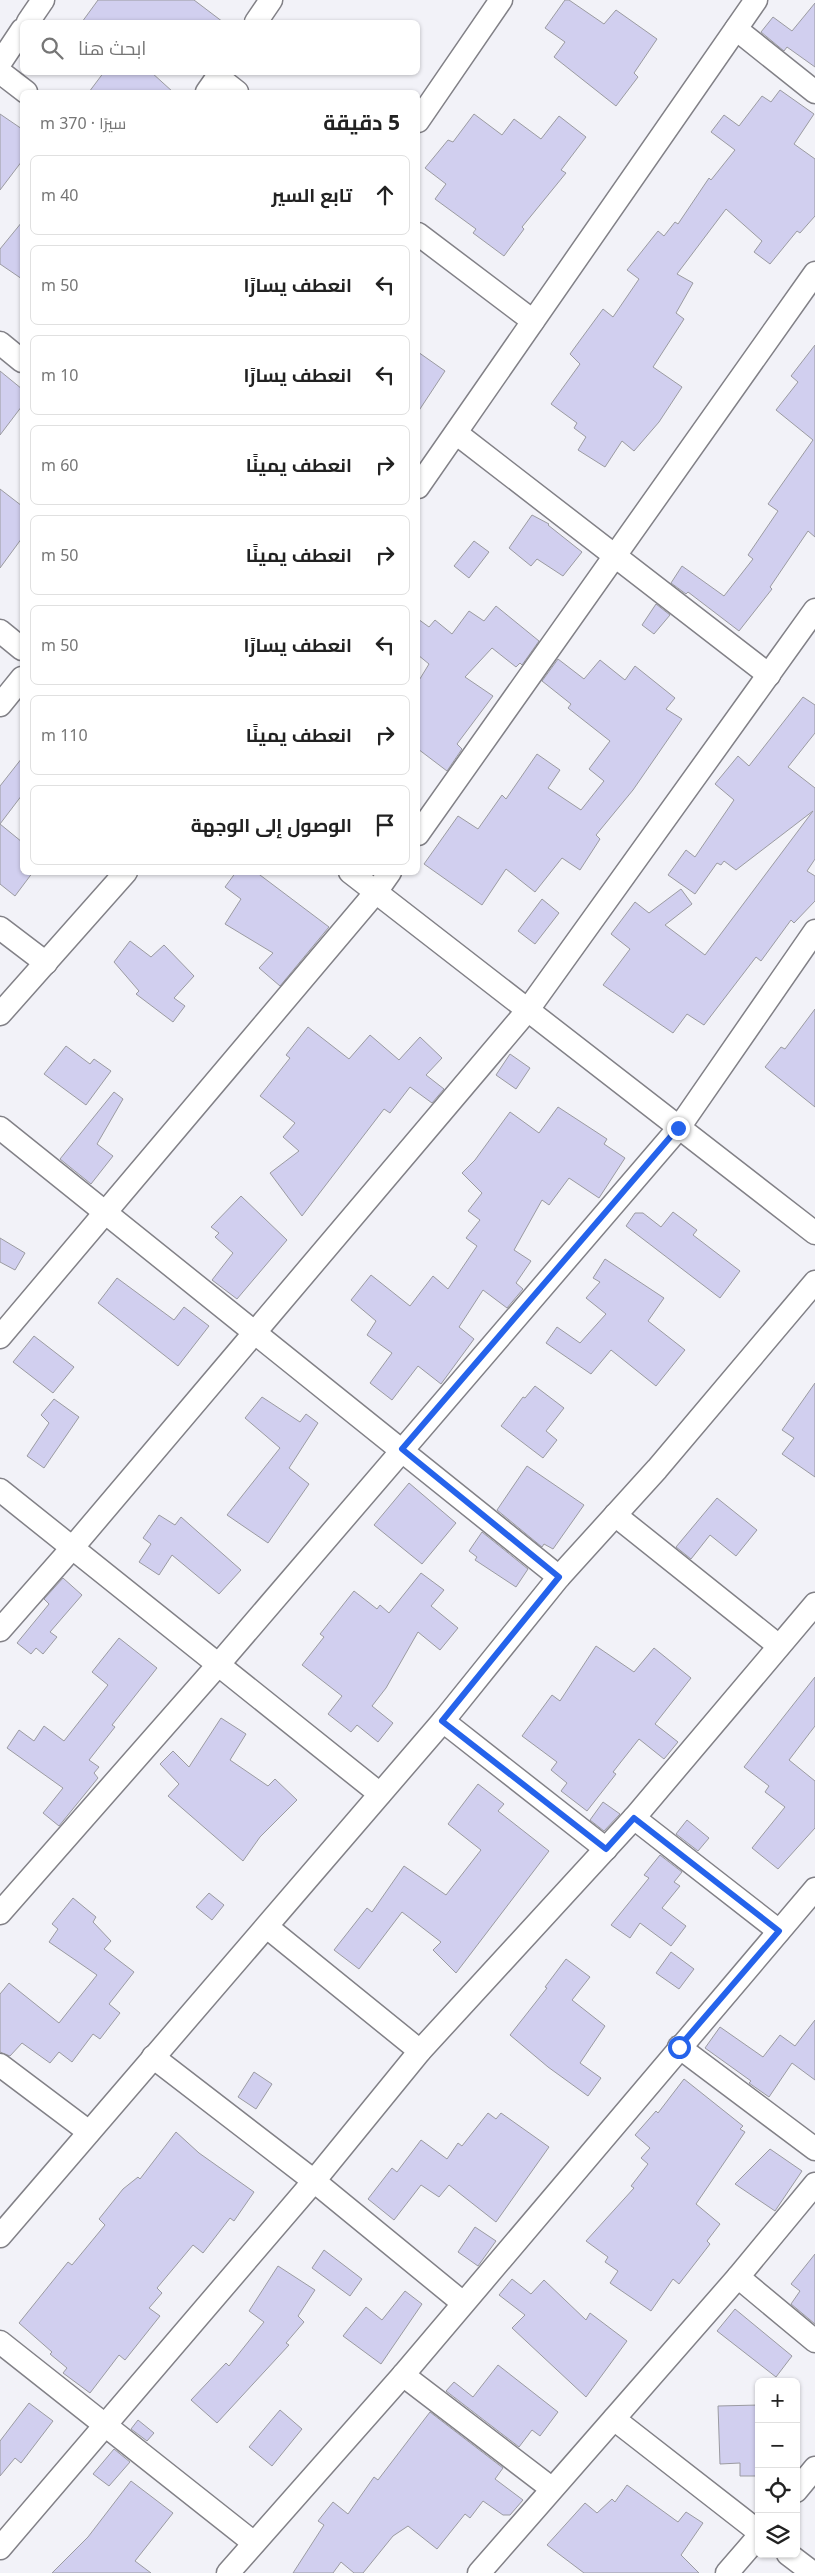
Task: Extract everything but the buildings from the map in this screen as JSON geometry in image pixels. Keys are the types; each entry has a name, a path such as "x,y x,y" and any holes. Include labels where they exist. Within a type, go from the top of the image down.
{"street":[{"path":"29,20 43,0"},
{"path":"257,20 271,0"},
{"path":"420,118 501,0"},
{"path":"420,484 756,0"},
{"path":"736,29 815,92"},
{"path":"0,63 20,33"},
{"path":"0,72 23,90"},
{"path":"215,81 233,90"},
{"path":"420,236 533,321"},
{"path":"420,831 815,272"},
{"path":"0,343 20,359"},
{"path":"456,433 769,675"},
{"path":"0,1630 73,1548 527,1011 815,610"},
{"path":"0,631 20,647"},
{"path":"0,705 20,680"},
{"path":"0,1014 123,875"},
{"path":"354,875 815,1233"},
{"path":"0,1337 376,892 388,875"},
{"path":"0,928 46,963"},
{"path":"0,1913 218,1665 678,1128 815,931"},
{"path":"0,1128 559,1577"},
{"path":"0,2236 442,1721 559,1577 657,1469 815,1282"},
{"path":"0,1490 380,1794"},
{"path":"615,1515 779,1646"},
{"path":"0,2548 314,2181 420,2051 634,1818 815,1604"},
{"path":"442,1721 606,1849"},
{"path":"634,1818 779,1931"},
{"path":"228,2573 403,2375 679,2047 815,1889"},
{"path":"267,1927 420,2051"},
{"path":"679,2047 815,2149"},
{"path":"153,2057 314,2181 463,2303"},
{"path":"0,2065 90,2132"},
{"path":"479,2573 551,2488 738,2277 815,2184"},
{"path":"738,2277 815,2341"},
{"path":"0,2342 254,2542"},
{"path":"403,2375 551,2488"},
{"path":"614,2419 755,2531"},
{"path":"800,2486 815,2468"},
{"path":"727,2573 755,2539"},
{"path":"793,2558 813,2573"}],"route":[{"path":"678,1128 402,1449 559,1577 442,1721 606,1849 634,1818 779,1931 679,2047"}]}
